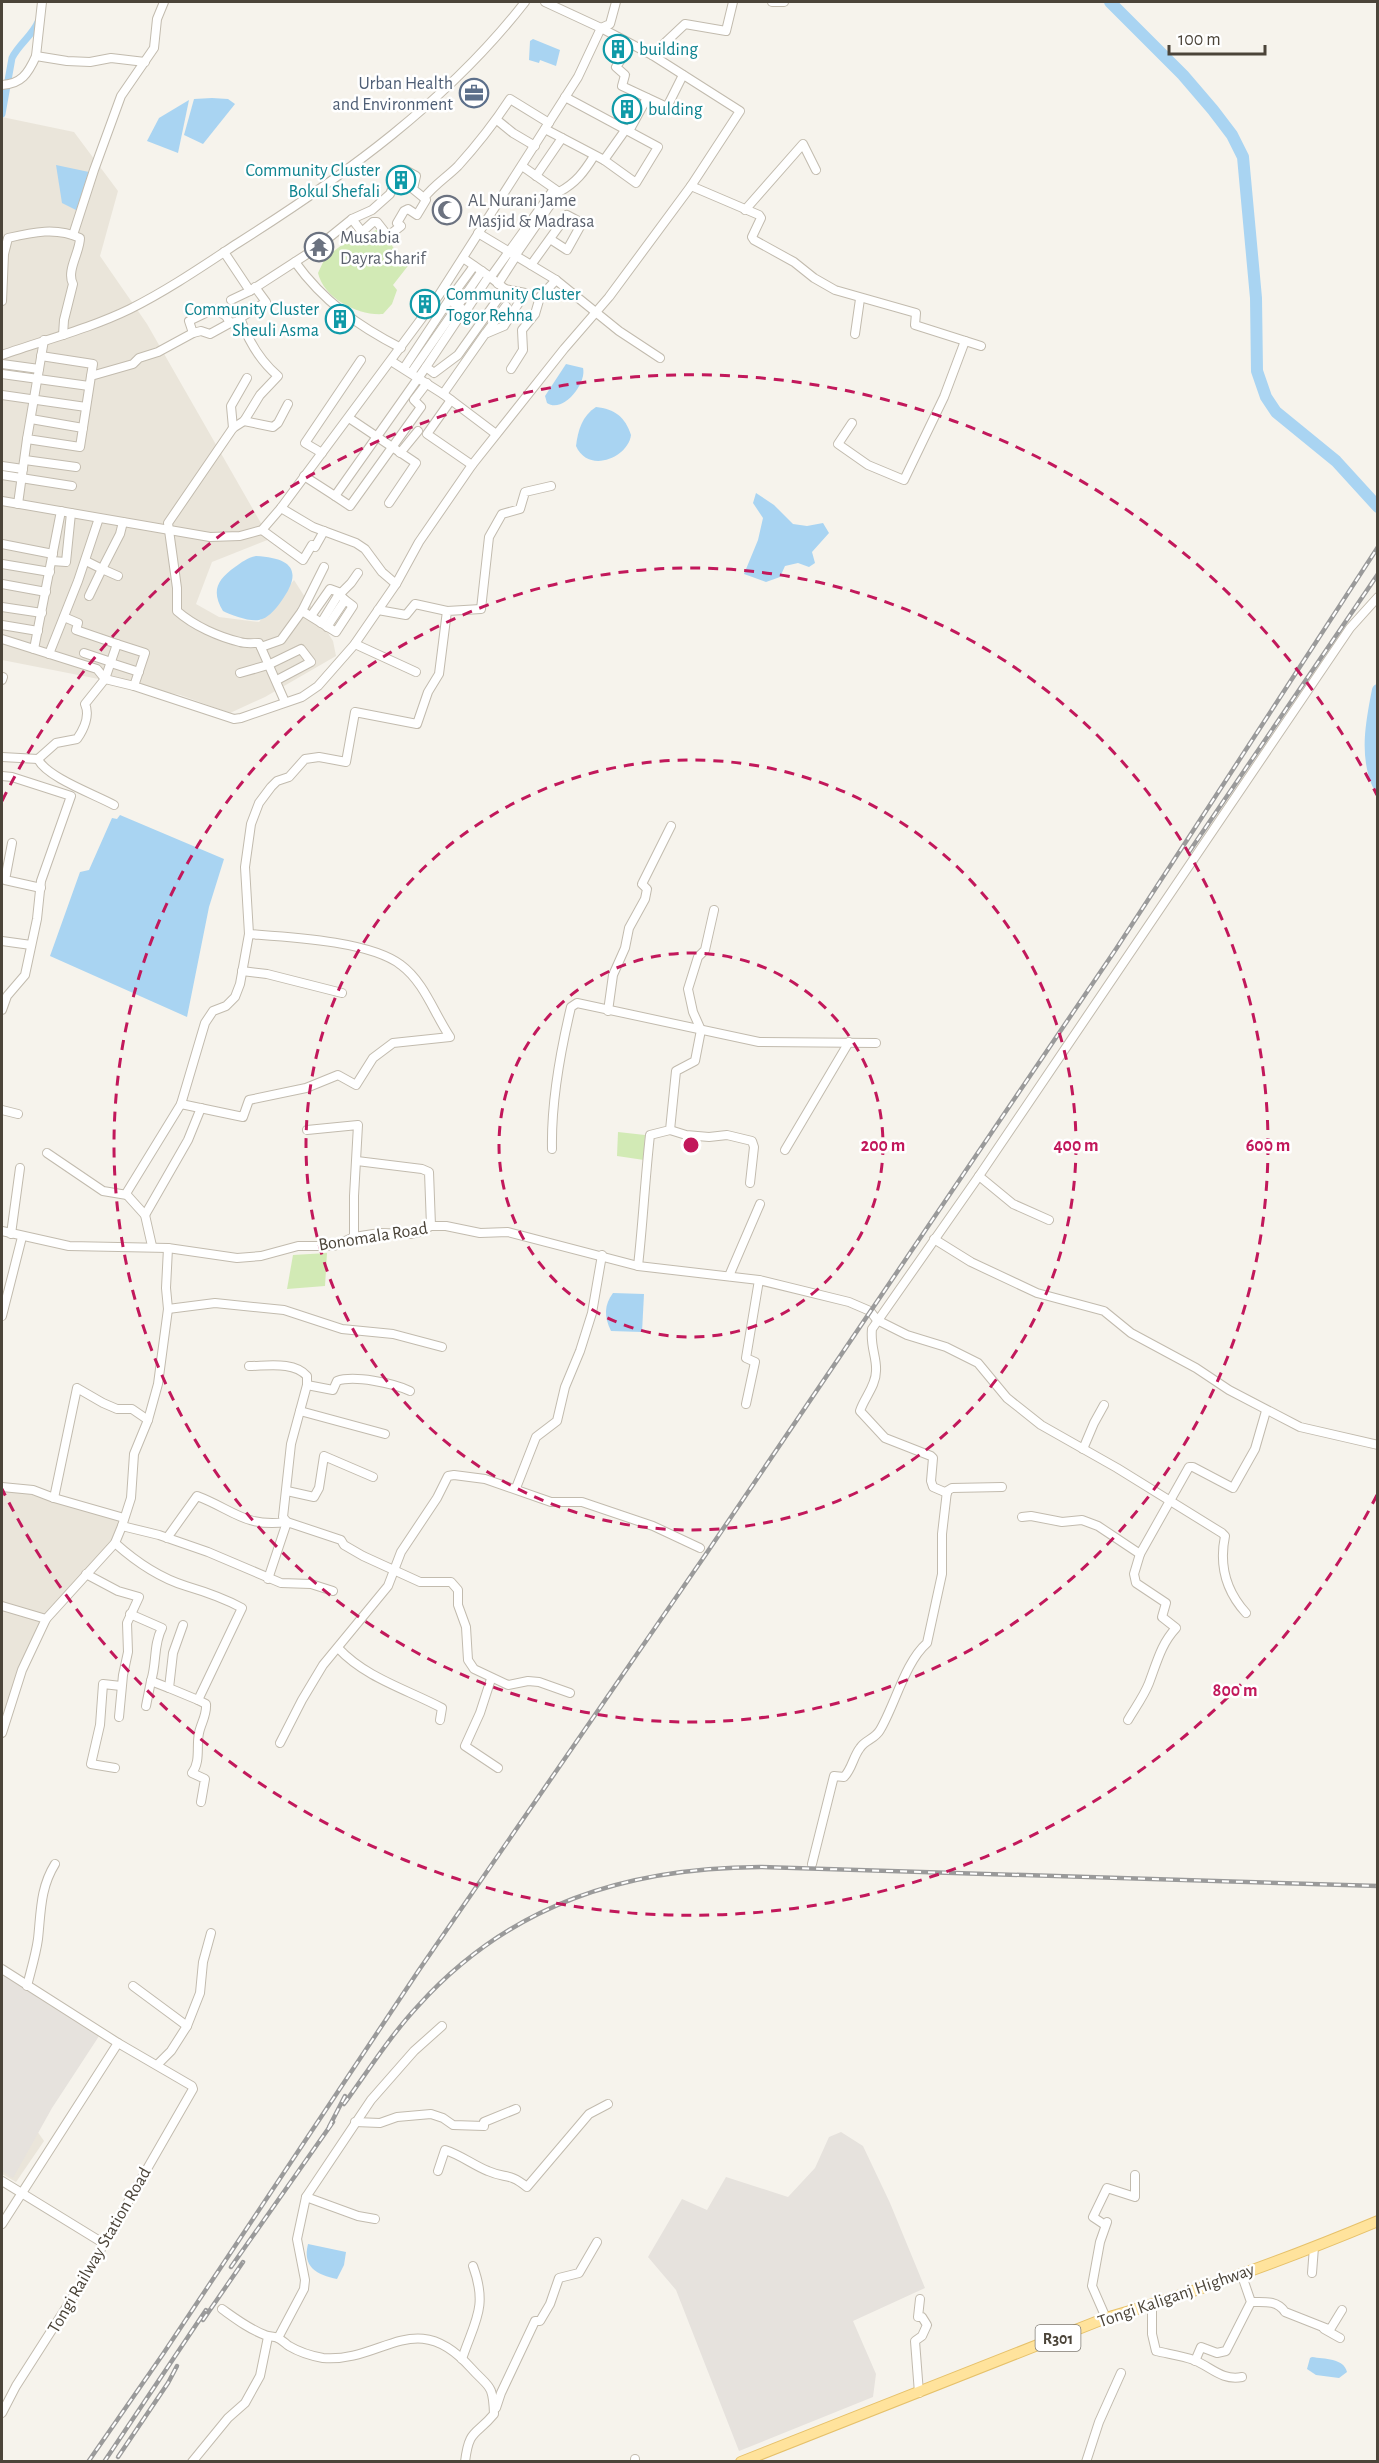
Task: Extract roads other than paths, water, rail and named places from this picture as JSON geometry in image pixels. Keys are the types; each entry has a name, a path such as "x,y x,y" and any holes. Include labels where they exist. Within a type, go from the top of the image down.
{"main road":[{"name":"Tongi Kaliganj Highway","path":"741,2462 1106,2318 1152,2305 1314,2247 1377,2221"}],"street":[{"path":"2,85 15,84 24,78 36,56 42,2"},
{"path":"73,235 121,96 154,48 157,19 164,2"},
{"path":"2,355 128,310 170,287 348,170 412,118 475,60 525,2"},
{"path":"2,639 97,669 105,679 134,686 234,719 302,697 318,686 354,644 396,584 419,542 472,465 596,313 691,186 740,111 652,55 545,2"},
{"path":"2,501 210,537 240,536 262,530 401,348 463,258 578,77 601,28 610,24 616,2"},
{"path":"652,55 685,24 726,31 733,2"},
{"path":"772,2 784,2"},
{"path":"631,45 616,67 625,75 621,85 668,107 683,75"},
{"path":"36,56 67,61 90,62 111,58 145,62"},
{"path":"352,219 362,232 377,222 388,236 400,226 397,223 404,211 408,209 417,215 426,200 424,198 437,182 457,168 510,99 562,138 604,160 636,183 658,147 565,97"},
{"path":"604,160 648,98"},
{"path":"496,120 535,146"},
{"path":"537,176 562,138"},
{"path":"745,210 803,144 816,170"},
{"path":"411,372 460,312 493,280 556,190 570,186 582,175 594,156"},
{"path":"522,166 556,190"},
{"path":"231,300 296,262 352,219 372,210 390,194 398,176 405,170 416,176 413,189 424,198"},
{"path":"691,186 759,215 761,219 752,237 754,240 794,262 814,278 835,290 860,299 916,313 915,325 981,346"},
{"path":"2,301 4,254 8,238 38,231 73,235 81,239 72,273 73,284 64,320 63,335"},
{"path":"478,233 555,280 619,331 660,358"},
{"path":"531,265 550,239"},
{"path":"224,252 252,289 266,302 240,318 247,337 268,368 278,376 260,395 244,421 233,428 180,509 168,523 177,588 177,611 187,619 219,635 243,643 258,643 277,680 285,702"},
{"path":"463,258 493,280 525,294 504,326 485,334"},
{"path":"296,262 308,280 337,309 401,348"},
{"path":"335,496 375,438 449,300 474,266"},
{"path":"426,367 434,373 458,355 478,326 493,280"},
{"path":"511,369 523,350 522,330 535,314 540,297 555,280"},
{"path":"855,334 860,299"},
{"path":"449,300 478,326"},
{"path":"443,394 506,306"},
{"path":"193,333 189,321 214,309 226,316 230,323"},
{"path":"411,372 426,367 460,312"},
{"path":"92,376 133,364 139,358 158,352 193,333 201,331 210,334 230,323 241,321"},
{"path":"18,504 44,340"},
{"path":"852,423 838,444 868,465 904,480 944,396 965,341"},
{"path":"27,439 80,447 92,376 93,364 40,356"},
{"path":"322,453 305,443 361,360"},
{"path":"391,361 452,400 496,434"},
{"path":"2,364 39,369"},
{"path":"2,374 89,386"},
{"path":"233,428 231,406 247,378"},
{"path":"396,451 421,407 414,400 427,383"},
{"path":"2,394 87,407"},
{"path":"452,400 427,434 472,465"},
{"path":"244,421 273,427 278,423 288,405"},
{"path":"349,418 375,438 418,461 389,503"},
{"path":"31,419 83,428"},
{"path":"304,476 350,506 396,451 418,431"},
{"path":"2,466 23,469 76,467"},
{"path":"2,475 23,469 72,486"},
{"path":"378,610 406,615 415,604 447,611 481,609 489,537 502,514 520,508 525,492 551,486"},
{"path":"281,508 324,531 356,543 365,549 382,572 396,584"},
{"path":"34,649 61,511"},
{"path":"2,544 66,562 71,513"},
{"path":"49,654 86,561 99,518"},
{"path":"90,596 120,534 123,522"},
{"path":"262,530 303,560 312,545 315,547 324,531"},
{"path":"86,561 118,576"},
{"path":"2,564 50,572"},
{"path":"261,647 281,640 302,611 324,567"},
{"path":"324,625 358,573"},
{"path":"2,584 46,592"},
{"path":"302,611 336,632 353,606 330,589 314,587"},
{"path":"311,616 330,589"},
{"path":"947,1493 933,1487 931,1481 933,1458 931,1456 885,1438 860,1411 877,1370 870,1341 872,1329 979,1176 1337,648 1366,608 1377,597"},
{"path":"2,607 42,613"},
{"path":"127,1195 132,1181 181,1104 206,1023 213,1011 226,1006 235,996 249,934 245,867 251,824 259,802 277,781 289,777 304,759 320,757 346,762 355,712 417,724 428,692 439,674 447,611"},
{"path":"64,617 78,622 76,630 145,652 134,686"},
{"path":"2,625 38,631"},
{"path":"2,757 38,759 56,743 77,739 87,718 88,711 85,704 105,679 117,644"},
{"path":"354,644 416,672"},
{"path":"240,673 268,665 301,649 314,659 277,680"},
{"path":"84,653 139,672"},
{"path":"38,759 40,764 57,776 114,805"},
{"path":"2,776 12,777 71,796 41,888 25,975 7,996 2,1010"},
{"path":"608,1011 613,975 625,948 629,928 645,899 646,889 642,884 670,826"},
{"path":"12,843 5,880 41,888"},
{"path":"670,1130 676,1071 695,1061 701,1030 693,1012 688,989 698,957 705,950 714,910"},
{"path":"181,1104 243,1117 249,1100 306,1088 338,1075 356,1085 373,1058 393,1043 450,1037 435,1015 423,989 401,965 394,961 366,950 314,940 249,934"},
{"path":"2,941 31,945"},
{"path":"242,970 274,975 342,993"},
{"path":"552,1149 555,1086 571,1007 577,1003 759,1042 876,1042"},
{"path":"785,1150 849,1042"},
{"path":"146,1215 188,1140 201,1108"},
{"path":"2,1110 18,1114"},
{"path":"306,1130 358,1125 354,1237"},
{"path":"638,1266 650,1135 670,1130 686,1135 710,1137 727,1135 752,1141 754,1147 750,1183"},
{"path":"46,1153 103,1191 127,1195 146,1215 152,1246"},
{"path":"357,1161 423,1169 429,1172 431,1226"},
{"path":"6,1233 20,1168"},
{"path":"979,1176 1014,1204 1049,1220"},
{"path":"729,1276 760,1204"},
{"name":"Bonomala Road","path":"6,1233 69,1246 152,1246 237,1258 261,1256 298,1246 334,1246 354,1237 380,1233 410,1234 431,1226 446,1226 480,1233 508,1232 638,1266 759,1280 849,1302 870,1311 877,1320 907,1335 946,1347 972,1359 1007,1398 1041,1425 1225,1536 1222,1551 1224,1570 1231,1593 1246,1613"},
{"path":"2,1316 22,1237"},
{"path":"934,1239 971,1262 1037,1293 1104,1311 1131,1333 1196,1368 1266,1411 1300,1427 1377,1445"},
{"path":"2,1733 22,1670 46,1619 115,1543 123,1522 131,1498 134,1454 148,1420 158,1384 168,1309 166,1288 168,1248"},
{"path":"516,1488 536,1437 557,1421 565,1387 592,1313 602,1255"},
{"path":"746,1404 754,1362 746,1359 759,1280"},
{"path":"168,1309 215,1303 284,1310 342,1329 393,1334 442,1347"},
{"path":"249,1366 290,1367 302,1370 307,1376 307,1385 288,1461 283,1517 287,1522"},
{"path":"307,1385 333,1390 337,1382 343,1379 365,1380 391,1384 410,1391"},
{"path":"54,1498 77,1388 117,1409 132,1409 148,1420"},
{"path":"1083,1449 1104,1406"},
{"path":"300,1411 385,1434"},
{"path":"1128,1720 1148,1684 1159,1652 1166,1639 1176,1628 1162,1617 1166,1603 1136,1583 1134,1574 1140,1554 1191,1466 1233,1488 1255,1449 1266,1411"},
{"path":"287,1491 314,1497 319,1488 324,1456 373,1477"},
{"path":"280,1743 315,1679 388,1586 401,1552 437,1498 448,1476 485,1479 551,1502 582,1502 630,1517 700,1548"},
{"path":"2,1487 33,1490 208,1552 268,1579 281,1583 311,1584 333,1591"},
{"path":"812,1864 834,1776 844,1777 860,1748 879,1733 911,1665 920,1649 927,1644 942,1574 942,1534 947,1493 952,1488 1002,1487"},
{"path":"167,1538 197,1496 232,1514 265,1524 287,1522 341,1540 363,1556 420,1582 451,1582 458,1590 458,1605 466,1628 468,1660 474,1669 491,1679 508,1685 528,1681 539,1682 570,1693"},
{"path":"1022,1517 1031,1516 1062,1522 1082,1520 1098,1526 1140,1554"},
{"path":"268,1579 287,1522"},
{"path":"115,1543 135,1561 168,1578 242,1608 198,1700"},
{"path":"86,1574 118,1591 139,1596 130,1614 127,1629 128,1653 118,1717"},
{"path":"2,1606 46,1619"},
{"path":"130,1614 162,1628 156,1640 155,1668 146,1706"},
{"path":"168,1688 173,1653 183,1625"},
{"path":"339,1648 369,1674 442,1708 440,1720"},
{"path":"491,1679 480,1713 465,1746 498,1768"},
{"path":"152,1681 206,1704 198,1736 198,1757 192,1773 205,1779 201,1802"},
{"path":"115,1768 92,1764 100,1725 103,1684 122,1686"},
{"path":"27,1986 38,1940 45,1885 55,1864"},
{"path":"2,1969 118,2043 157,2065 171,2051 187,2026 200,1993 203,1962 211,1933"},
{"path":"133,1986 187,2026"},
{"path":"192,2462 228,2418 245,2403 260,2376 273,2337 304,2289 297,2239 306,2197 356,2122 389,2078 442,2026"},
{"path":"2,2224 118,2043"},
{"name":"Tongi Railway Station Road","path":"2,2413 16,2386 78,2289 193,2089 192,2086 157,2065"},
{"path":"438,2171 445,2150 461,2155 489,2172 513,2176 527,2187 589,2114 608,2104"},
{"path":"356,2122 380,2123 396,2117 431,2114 453,2125 484,2126 484,2122 516,2109"},
{"path":"1106,2318 1092,2286 1106,2223 1094,2217 1107,2188 1135,2197 1135,2175"},
{"path":"2,2181 103,2243"},
{"path":"306,2197 358,2216 375,2219"},
{"path":"465,2462 470,2438 475,2430 494,2414 515,2362 536,2321 540,2321 550,2304 559,2278 579,2273 597,2242"},
{"path":"1312,2273 1314,2247"},
{"path":"462,2359 482,2300 473,2266"},
{"path":"1196,2361 1201,2347 1217,2353 1226,2351 1251,2302 1241,2273"},
{"path":"919,2393 914,2349 915,2341 922,2336 927,2325 922,2317 918,2317 920,2299"},
{"path":"1251,2302 1274,2302 1285,2312 1340,2338"},
{"path":"1152,2305 1152,2334 1156,2351 1196,2361 1232,2379 1242,2377"},
{"path":"222,2309 249,2327 311,2356 327,2358 364,2353 386,2343 418,2338 442,2344 487,2381 493,2400 494,2414"},
{"path":"1323,2329 1331,2328 1342,2310"},
{"path":"1086,2462 1099,2422 1121,2373"}],"water":[{"path":"533,39 560,50 556,66 540,60 539,63 529,60 530,41"},
{"path":"194,99 228,99 235,104 203,144 184,135"},
{"path":"189,100 178,153 147,141 159,118"},
{"path":"56,165 89,172 80,212 62,203"},
{"path":"566,364 583,368 578,389 560,404 547,403 545,396"},
{"path":"596,407 618,415 626,423 631,435 623,450 607,460 589,459 582,455 576,446 582,424 587,415"},
{"path":"756,493 774,505 793,524 807,526 823,523 829,533 812,552 815,563 809,567 798,563 785,566 780,577 766,582 744,574 758,540 763,518 753,503"},
{"path":"256,556 279,560 291,569 293,575 287,592 271,614 259,620 241,618 223,611 217,598 220,581 245,560"},
{"path":"120,815 224,859 209,907 187,1017 50,956 80,872 89,870 112,818 117,819"},
{"path":"613,1293 644,1294 642,1332 611,1331 606,1311"},
{"path":"308,2244 346,2252 344,2265 337,2279 313,2269 307,2259"},
{"path":"1312,2357 1338,2362 1345,2367 1347,2372 1339,2378 1316,2375 1307,2369"}],"waterway":[{"path":"1110,2 1183,75 1232,135 1243,157 1256,298 1257,371 1266,397 1276,412 1336,461 1378,507"},
{"path":"2,114 12,58 38,22"},
{"path":"1378,690 1372,725 1371,749 1378,784"}],"railway":[{"path":"88,2462 163,2354 419,1970 706,1554 1116,949 1378,547"},
{"path":"1189,852 1378,574"},
{"path":"344,2104 408,2017 454,1971 491,1941 531,1917 573,1899 617,1885 663,1875 711,1869 760,1867 1378,1886"},
{"path":"329,2127 345,2096"},
{"path":"231,2267 333,2122"},
{"path":"203,2320 243,2262"},
{"path":"104,2462 206,2310"},
{"path":"118,2457 177,2366"}],"place":[{"name":"building","path":"618,49"},
{"name":"Urban Health and Environment","path":"474,93"},
{"name":"bulding","path":"627,109"},
{"name":"Community Cluster Bokul Shefali","path":"401,180"},
{"name":"AL Nurani Jame Masjid & Madrasa","path":"447,210"},
{"name":"Musabia Dayra Sharif","path":"319,247"},
{"name":"Community Cluster Togor Rehna","path":"425,304"},
{"name":"Community Cluster Sheuli Asma","path":"340,319"}]}
